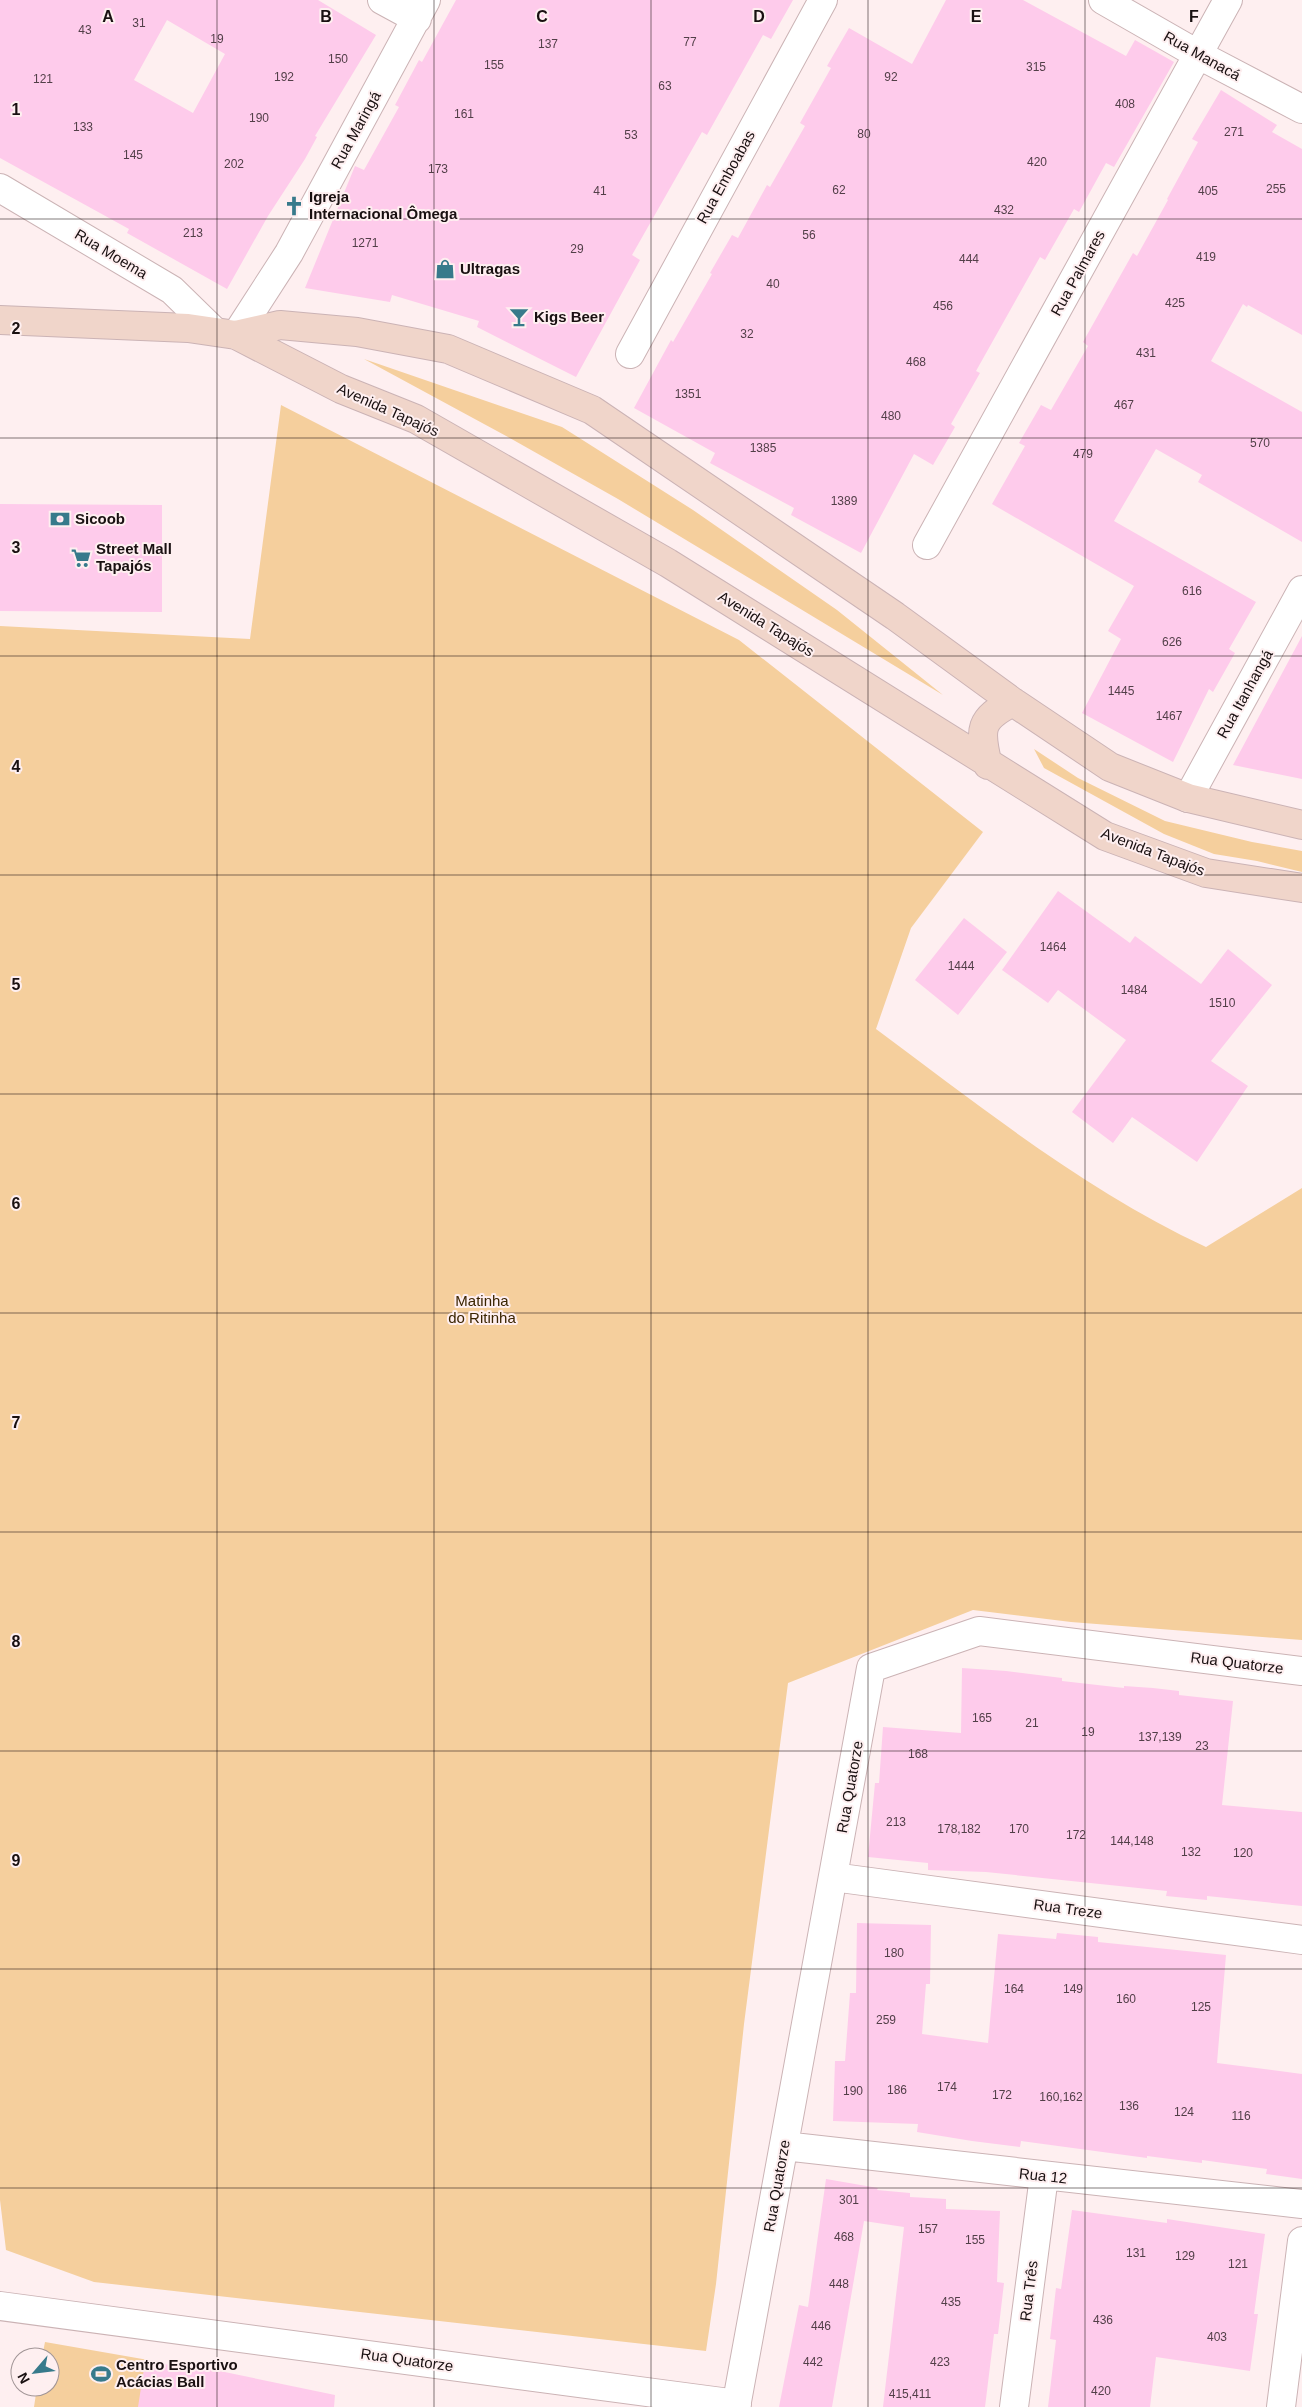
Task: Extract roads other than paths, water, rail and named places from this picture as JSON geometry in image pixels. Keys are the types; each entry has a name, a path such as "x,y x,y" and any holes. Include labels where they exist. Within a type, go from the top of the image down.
{"main road":[{"name":"Avenida Tapajós","path":"0,320 188,328 225,333 280,325 357,332 448,349 592,410 895,616 1013,702 1110,767 1188,798 1302,825"},
{"name":"Avenida Tapajós","path":"225,333 341,389 416,419 450,438 668,563 1105,836 1206,873 1302,888"},
{"path":"988,764 982,740 982,729 994,711 1013,702"}],"street":[{"path":"382,0 421,9"},
{"name":"Rua Emboabas","path":"630,354 823,0"},
{"name":"Rua Manacá","path":"1103,0 1199,55 1302,109"},
{"name":"Rua Palmares","path":"927,545 1228,0"},
{"name":"Rua Maringá","path":"225,333 289,253 421,9"},
{"name":"Rua Moema","path":"0,188 172,290 225,333"},
{"name":"Rua Itanhangá","path":"1188,798 1302,590"},
{"name":"Rua Quatorze","path":"0,2306 737,2406 871,1668 979,1631 1302,1672"},
{"name":"Rua Treze","path":"833,1878 1302,1940"},
{"name":"Rua 12","path":"784,2146 1302,2204"},
{"name":"Rua Três","path":"1014,2407 1044,2176"},
{"path":"1281,2407 1302,2241"}],"place":[{"name":"Igreja Internacional Ômega","path":"294,206"},
{"name":"Ultragas","path":"445,269"},
{"name":"Kigs Beer","path":"519,317"},
{"name":"Sicoob","path":"60,519"},
{"name":"Street Mall Tapajós","path":"81,558"},
{"name":"Centro Esportivo Acácias Ball","path":"101,2374"}],"park label":[{"name":"Matinha do Ritinha","path":"482,1310"}]}
